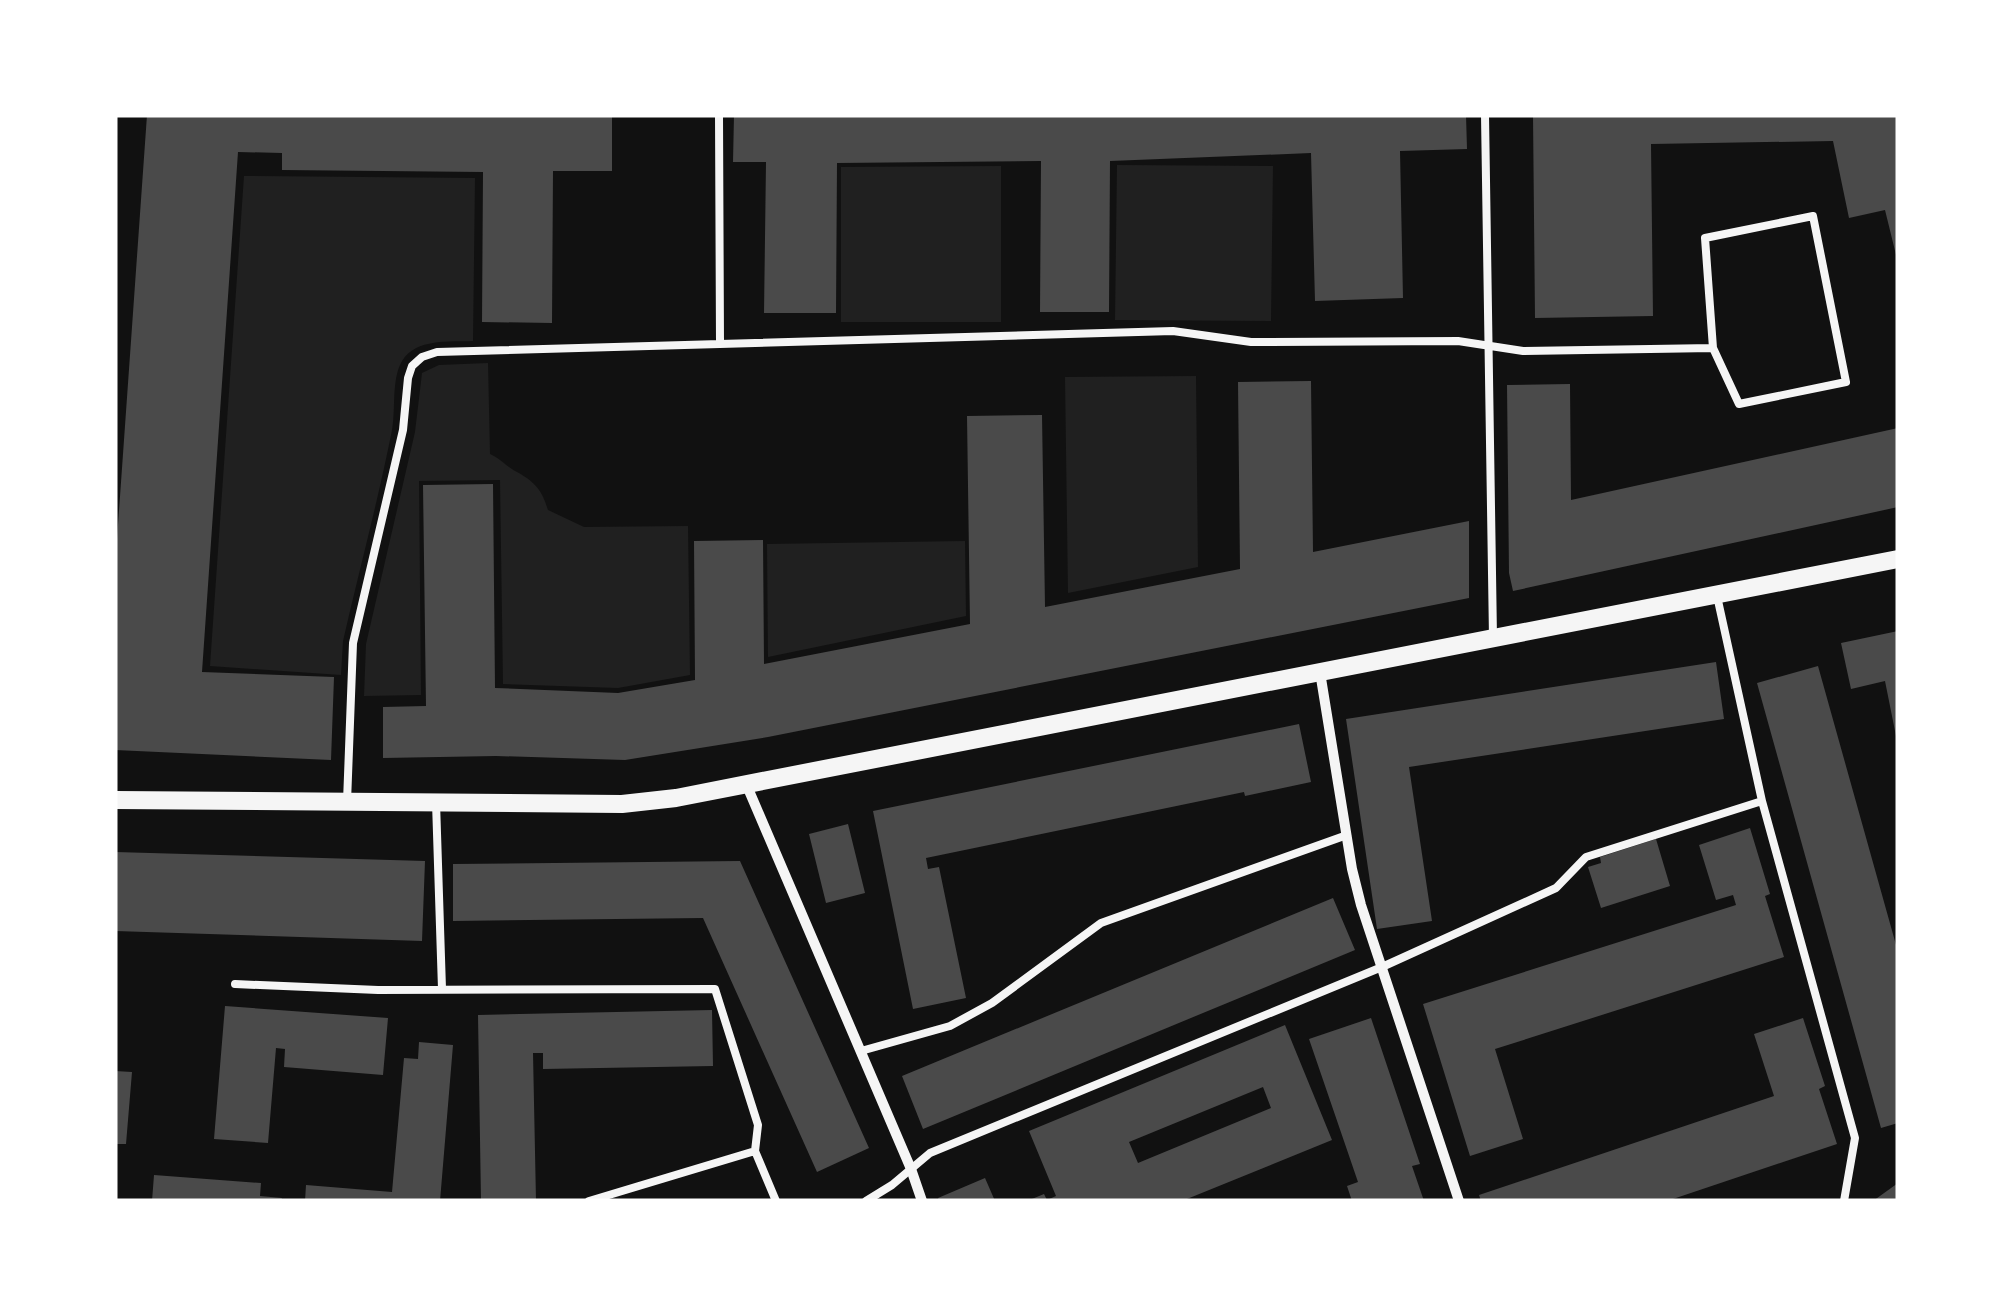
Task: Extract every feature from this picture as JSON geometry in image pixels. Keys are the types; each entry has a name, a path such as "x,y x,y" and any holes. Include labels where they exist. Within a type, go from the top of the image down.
{"street":[{"path":"115,800 622,804 747,786 1898,559"},
{"path":"1320,672 1361,905 1459,1201"},
{"path":"747,786 912,1169 922,1201"}],"lane":[{"path":"718,115 720,344"},
{"path":"1485,115 1493,638"},
{"path":"1813,216 1846,382 1739,404 1713,348 1705,238 1813,216"},
{"path":"346,802 354,643 403,430 412,366 437,352 1173,330 1251,342 1458,341 1523,351 1713,348"},
{"path":"1717,596 1762,800 1855,1138 1844,1201"},
{"path":"866,1201 930,1153 1382,967 1556,888 1586,857 1762,800"},
{"path":"436,802 442,990"},
{"path":"861,1051 950,1026 992,1003 1101,923 1347,835"},
{"path":"234,984 442,990 715,988 758,1125 755,1151 776,1201"},
{"path":"588,1201 755,1151"}],"shaded area":[{"path":"1117,165 1273,166 1271,321 1115,320"},
{"path":"1001,166 1001,322 841,322 841,167"},
{"path":"244,176 475,178 473,341 425,345 402,361 395,386 392,430 343,641 341,675 210,666"},
{"path":"488,363 490,454 533,483 548,510 584,527 688,526 690,675 618,688 503,684 500,480 419,481 421,695 364,696 366,644 415,432 422,373 439,365"},
{"path":"1196,376 1198,567 1068,593 1065,377"},
{"path":"965,541 966,616 768,657 767,544"}],"building":[{"path":"147,115 612,115 612,171 553,171 552,323 482,322 483,172 282,170 282,153 238,152 202,672 334,677 331,760 115,750 115,567"},
{"path":"734,115 1466,115 1467,149 1400,151 1403,298 1315,301 1311,153 1110,161 1109,312 1040,312 1041,161 837,163 836,313 764,313 766,162 733,162"},
{"path":"1533,115 1898,115 1898,263 1885,210 1849,218 1833,141 1651,144 1653,316 1535,318"},
{"path":"1311,381 1313,552 1469,521 1469,598 768,737 625,760 383,758 383,707 426,706 423,485 493,484 495,688 618,693 695,680 694,541 763,540 764,664 970,624 967,416 1042,415 1045,607 1240,569 1238,382"},
{"path":"1570,384 1571,500 1898,428 1898,507 1513,591 1509,573 1507,385"},
{"path":"1898,631 1896,736 1885,681 1851,689 1841,643"},
{"path":"1716,662 1724,719 1409,767 1432,921 1377,929 1346,719"},
{"path":"1818,666 1898,952 1898,1123 1881,1128 1757,683"},
{"path":"1299,724 1311,782 1245,796 1244,792 926,858 928,869 939,867 966,998 913,1009 873,811"},
{"path":"848,824 865,893 826,903 809,834"},
{"path":"1750,828 1784,957 1495,1049 1523,1139 1470,1156 1423,1004 1736,905 1733,895 1716,900 1699,845"},
{"path":"1656,839 1670,886 1601,908 1588,867 1601,863 1600,857"},
{"path":"115,852 425,861 422,941 115,931"},
{"path":"740,861 869,1148 817,1172 703,918 453,921 453,864"},
{"path":"1333,898 1355,950 923,1129 902,1076"},
{"path":"225,1006 388,1018 383,1075 284,1067 285,1049 276,1048 268,1143 214,1139"},
{"path":"712,1010 713,1066 543,1069 543,1053 533,1053 536,1201 481,1201 478,1015"},
{"path":"1371,1018 1420,1164 1412,1166 1424,1201 1352,1201 1347,1186 1358,1182 1309,1039"},
{"path":"1803,1018 1825,1086 1819,1089 1837,1144 1667,1201 1481,1201 1479,1195 1774,1096 1754,1034"},
{"path":"1285,1025 1332,1140 1182,1201 1027,1201 1044,1194 1047,1200 1056,1196 1029,1131","holes":["1263,1087 1271,1108 1138,1163 1129,1142"]},
{"path":"419,1042 453,1045 440,1201 305,1201 306,1185 392,1192 404,1058 418,1059"},
{"path":"115,1071 132,1072 126,1144 115,1144"},
{"path":"154,1175 261,1183 260,1196 282,1198 152,1201"},
{"path":"985,1178 995,1201 939,1201 938,1198"},
{"path":"1898,1183 1898,1201 1873,1201"}]}
